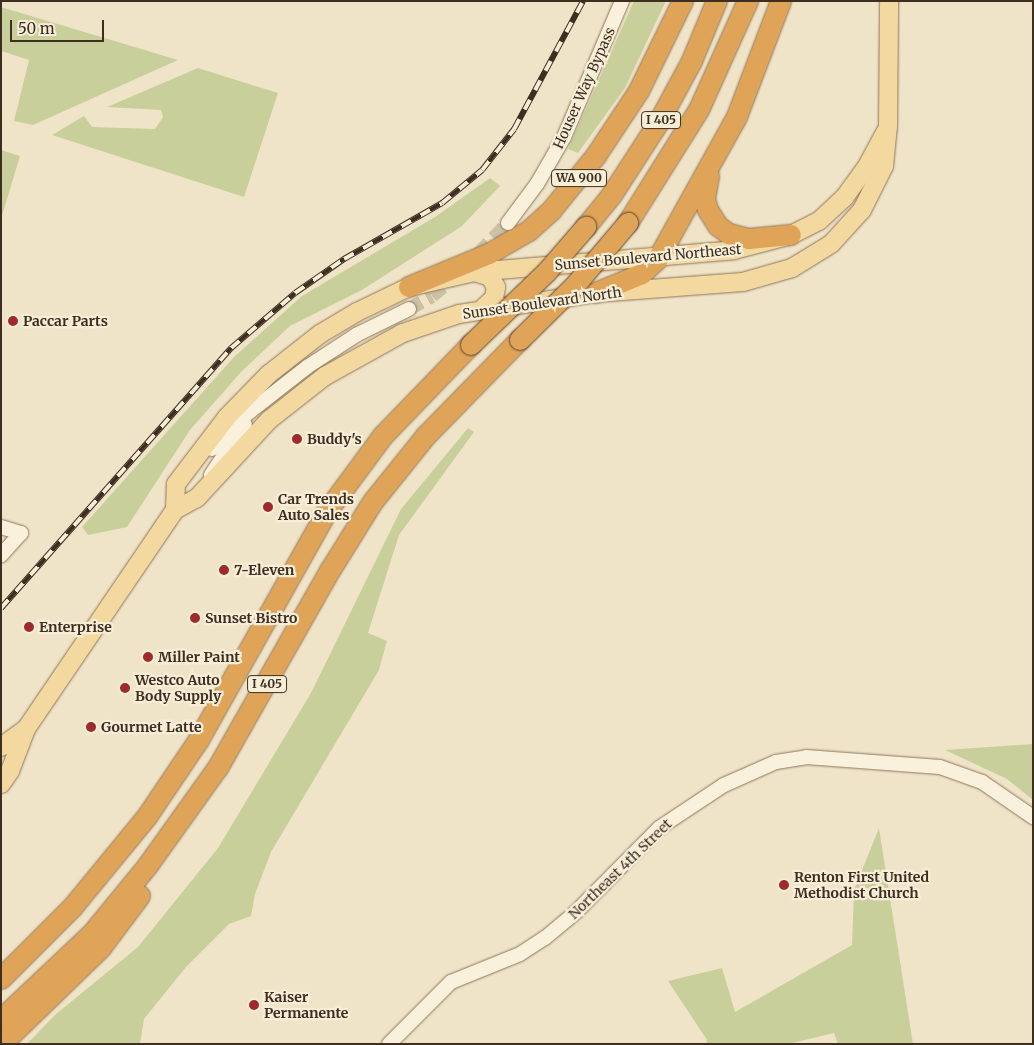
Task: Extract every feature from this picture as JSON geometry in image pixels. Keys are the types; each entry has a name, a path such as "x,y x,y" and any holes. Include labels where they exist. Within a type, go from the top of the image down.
{"highway":[{"name":"WA 900","path":"409,287 489,254 529,231 552,210 596,156 639,91 683,1"},
{"name":"I 405","path":"1,979 74,907 147,817 199,740 327,512 383,436 547,272 617,188 658,124 692,61 717,1"},
{"name":"I 405","path":"1,1020 104,920 189,812 246,722 330,571 374,502 426,436 574,287 628,223 699,110 748,1"},
{"path":"596,293 642,274 658,259 713,162 748,92 781,1"},
{"path":"713,162 705,199 718,226 729,234 749,239 791,235"},
{"path":"2,1044 101,948 152,880 189,812"}],"main road":[{"name":"Sunset Boulevard Northeast","path":"474,272 658,259 757,247 791,235 819,221 844,198 866,168 888,126 889,1"},
{"name":"Sunset Boulevard North","path":"1,784 10,771 26,729 175,510 197,498 269,420 325,376 403,333 428,323 482,309 596,293 743,282 792,268 814,256 850,225 875,187 884,166 888,126"},
{"path":"409,287 474,272 490,277 496,287 494,298 482,309"},
{"name":"WA 900","path":"176,484 227,417 269,374 320,334 357,312 409,287"},
{"path":"175,510 176,484"},
{"name":"Sunset Boulevard North","path":"1,748 26,729"}],"street":[{"name":"Houser Way Bypass","path":"508,223 537,184 564,137 622,1"},
{"path":"176,484 238,421 331,350 409,309"},
{"path":"197,498 233,439 261,404"},
{"path":"1,527 21,534 1,555"},
{"name":"Northeast 4th Street","path":"390,1044 451,982 520,954 546,938 576,912 659,828 724,785 776,762 806,758 940,767 982,782 1033,817"}],"green space":[{"path":"634,1 666,1 625,88 578,153 568,149"},
{"path":"1,7 178,60 33,125 14,121 29,60 1,51"},
{"path":"198,68 278,93 244,197 52,135 84,116 92,127 155,129 163,117 161,110 107,107"},
{"path":"1,150 20,156 1,219"},
{"path":"490,178 500,186 462,226 362,290 290,326 242,371 190,430 127,527 88,535 82,527 234,357 302,296 435,217"},
{"path":"468,428 474,432 399,535 368,633 387,641 379,670 271,852 255,894 251,916 229,924 186,967 144,1019 140,1044 27,1044 56,1014 138,947 218,848 311,693 401,509"},
{"path":"1033,744 1033,800 1007,779 945,750"},
{"path":"879,828 913,1044 838,1044 834,1033 788,1044 706,1044 707,1040 668,981 722,968 735,1012 852,945 854,890"}],"tunnel":[{"path":"479,253 508,223"},
{"path":"409,309 432,296 455,277"}],"railway":[{"path":"1,608 231,348 295,293 344,259 442,203 482,170 514,129 583,1"}],"place":[{"name":"Paccar Parts","path":"13,321"},
{"name":"Buddy's","path":"297,439"},
{"name":"Car Trends Auto Sales","path":"268,507"},
{"name":"7-Eleven","path":"224,570"},
{"name":"Sunset Bistro","path":"195,618"},
{"name":"Enterprise","path":"29,627"},
{"name":"Miller Paint","path":"148,657"},
{"name":"Westco Auto Body Supply","path":"125,688"},
{"name":"Gourmet Latte","path":"91,727"},
{"name":"Renton First United Methodist Church","path":"784,885"},
{"name":"Kaiser Permanente","path":"254,1005"}]}
